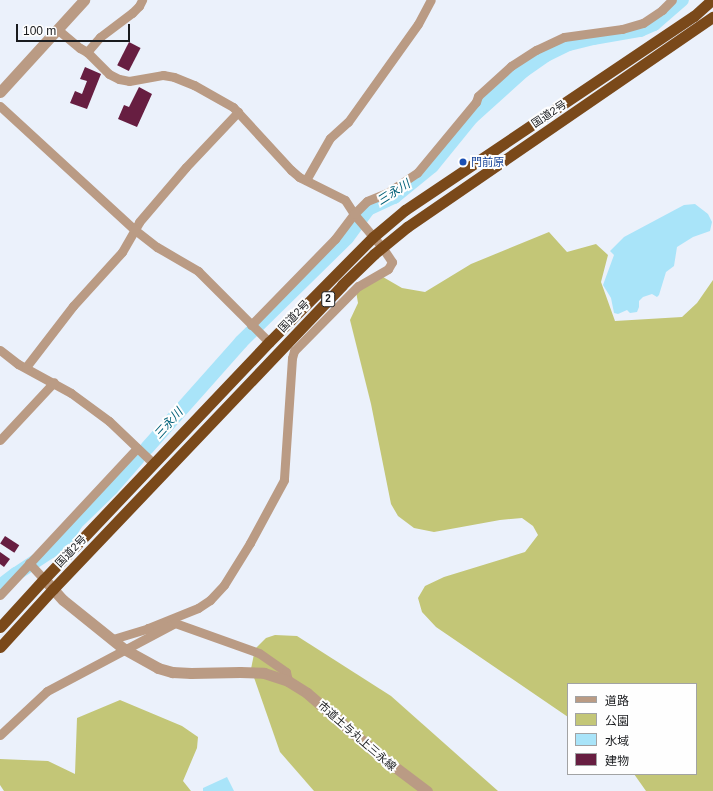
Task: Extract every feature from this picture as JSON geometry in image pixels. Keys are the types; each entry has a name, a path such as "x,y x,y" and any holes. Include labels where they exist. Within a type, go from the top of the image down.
{"highway":[{"name":"国道2号","path":"0,628 44,579 154,464 266,339 370,233 687,20 712,0"},
{"name":"国道2号","path":"0,647 53,589 337,291 382,247 407,227 713,17"}],"street":[{"path":"0,92 84,0"},
{"path":"87,52 100,37 132,13 139,6 142,0"},
{"path":"306,180 330,138 348,122 418,24 431,0"},
{"path":"252,326 335,239 367,201 387,193 417,173 476,102 478,96 520,60 536,50 564,37 622,29 643,23 653,18 672,0"},
{"path":"0,735 47,691 124,649 149,632 198,608 210,600 224,585 250,543 284,480 294,351 358,286 388,269 392,262 382,247 354,216 345,200 306,180 291,170 238,112 194,85 174,76 163,75 129,81 119,79 109,74 87,52 57,29"},
{"path":"0,106 135,230 157,247 198,271 266,339"},
{"path":"26,367 73,306 122,252 139,222 181,173 238,112"},
{"path":"0,350 18,364 54,382 109,421 154,464"},
{"path":"0,440 54,382"},
{"path":"0,595 137,448"},
{"path":"29,563 44,579"},
{"name":"市道土与丸上三永線","path":"44,579 63,600 124,649 158,668 172,672 191,674 240,672 264,674 288,681 307,693 375,752 427,791"},
{"path":"113,639 149,632 175,623 259,653 286,672 288,681"}],"green space":[{"path":"549,232 567,252 596,244 608,255 601,282 615,321 682,317 697,303 713,280 713,791 646,791 635,775 697,775 697,683 567,683 567,716 436,627 422,612 418,598 425,586 444,577 525,552 538,535 533,526 522,518 500,520 434,532 414,528 398,516 391,504 371,404 350,320 358,303 356,291 383,277 402,288 425,292 471,264"},
{"path":"275,635 297,636 391,696 498,791 314,791 280,752 251,669 255,649 266,638"},
{"path":"120,700 182,726 198,737 197,748 183,781 191,791 4,791 0,785 0,759 48,761 75,774 77,718"}],"water":[{"path":"695,204 708,214 712,222 710,231 693,237 677,247 674,266 666,272 659,295 657,297 652,294 643,297 639,301 637,312 630,313 627,310 618,314 614,313 611,298 603,285 614,255 610,251 624,237 684,205"},
{"path":"227,777 234,791 203,791 203,788"}],"building":[{"path":"129,42 141,48 129,71 117,65"},
{"path":"85,67 101,74 87,109 70,103 75,91 82,94 87,81 80,79"},
{"path":"139,87 152,94 137,127 118,119 124,105 129,107"},
{"path":"5,536 19,545 14,553 0,544"},
{"path":"0,552 10,559 4,567 0,564"}],"waterway":[{"name":"三永川","path":"147,448 241,342 347,238 368,209 394,197 432,166 472,117 523,71 546,55 569,44 593,38 640,30 654,24 682,0"},
{"name":"三永川","path":"0,586 51,551 67,538 76,523 111,489 138,458"}],"place":[{"name":"門前原","path":"463,162"}]}
